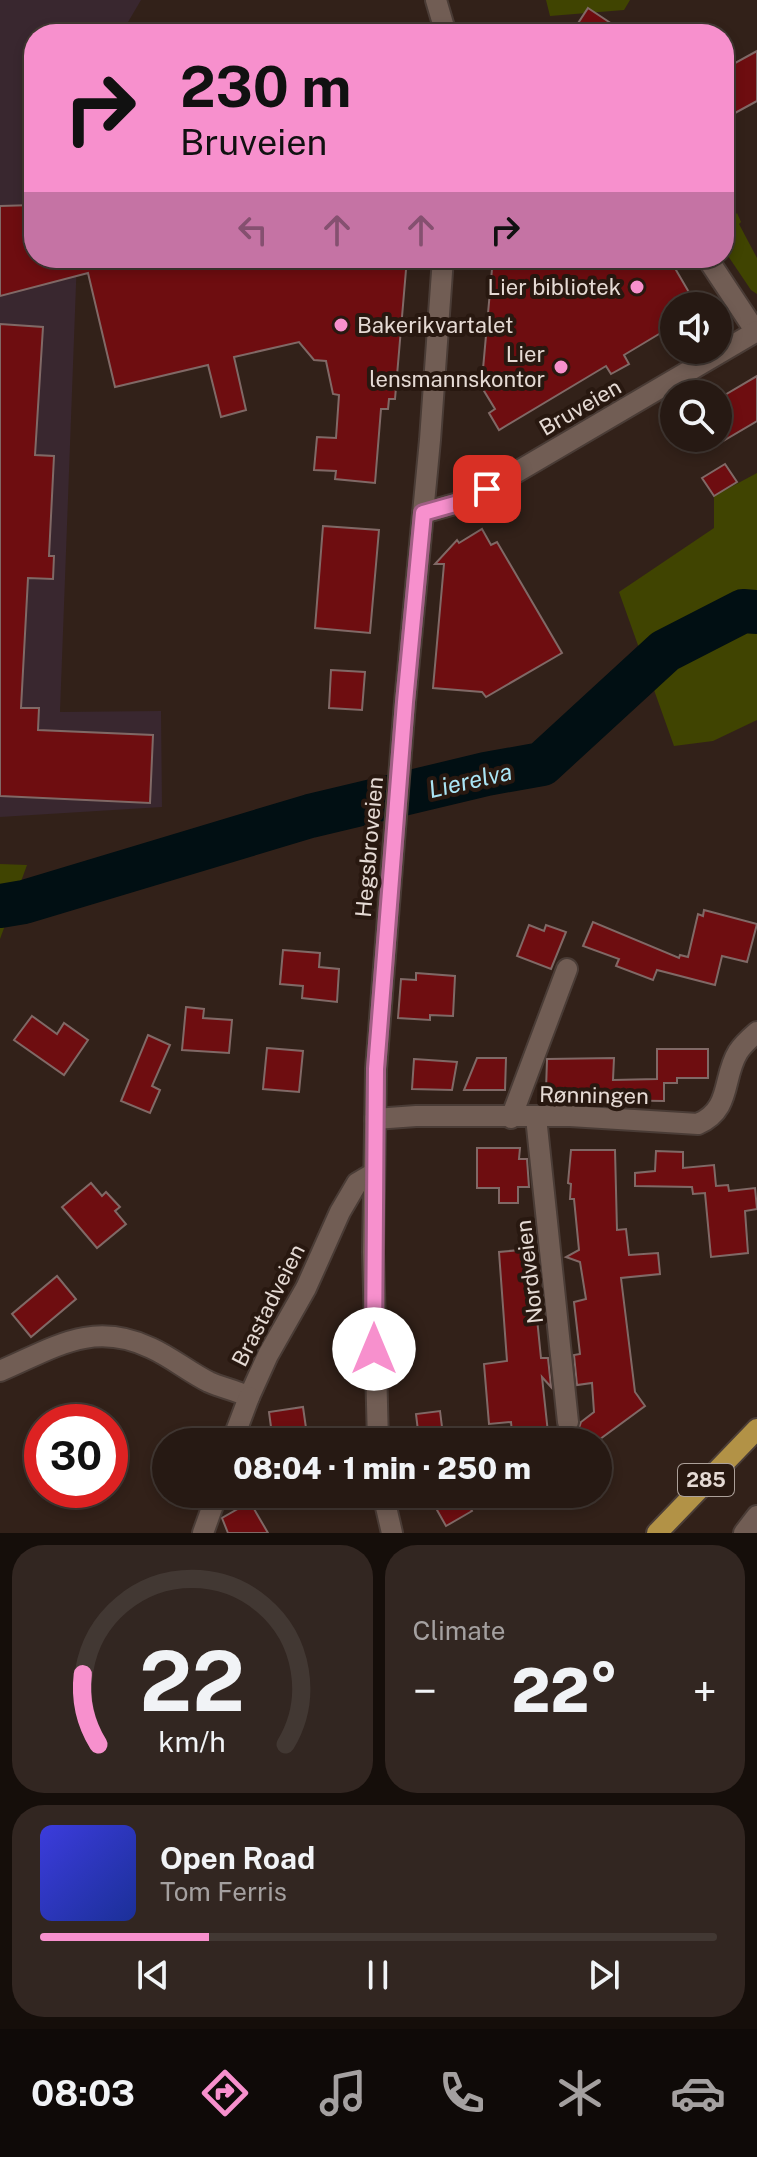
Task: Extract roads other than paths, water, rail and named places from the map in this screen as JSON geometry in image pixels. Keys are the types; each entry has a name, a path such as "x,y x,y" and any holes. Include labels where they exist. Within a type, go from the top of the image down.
{"main road":[{"name":"285","path":"657,1533 757,1429"}],"street":[{"path":"436,0 443,24"},
{"name":"Hegsbroveien","path":"377,1428 374,1173 379,1015 442,268"},
{"path":"714,268 756,332"},
{"name":"Bruveien","path":"423,513 469,500 756,332"},
{"path":"511,1118 567,969"},
{"name":"Rønningen","path":"375,1119 570,1116 698,1124 711,1118 721,1105 737,1054 757,1032"},
{"name":"Nordveien","path":"536,1117 568,1422"},
{"name":"Brastadveien","path":"0,1371 67,1341 96,1335 117,1335 154,1349 211,1383 249,1397 268,1355 306,1288 340,1212 357,1183 374,1173"},
{"path":"237,1428 249,1397"},
{"path":"203,1533 212,1508"},
{"path":"386,1508 392,1533"},
{"path":"744,1533 757,1516"}],"waterway":[{"name":"Lierelva","path":"0,906 24,902 310,816 486,774 542,764 665,651 743,611 757,612"}],"place":[{"name":"Lier bibliotek","path":"637,287"},
{"name":"Bakerikvartalet","path":"341,325"},
{"name":"Lier lensmannskontor","path":"561,367"}]}
